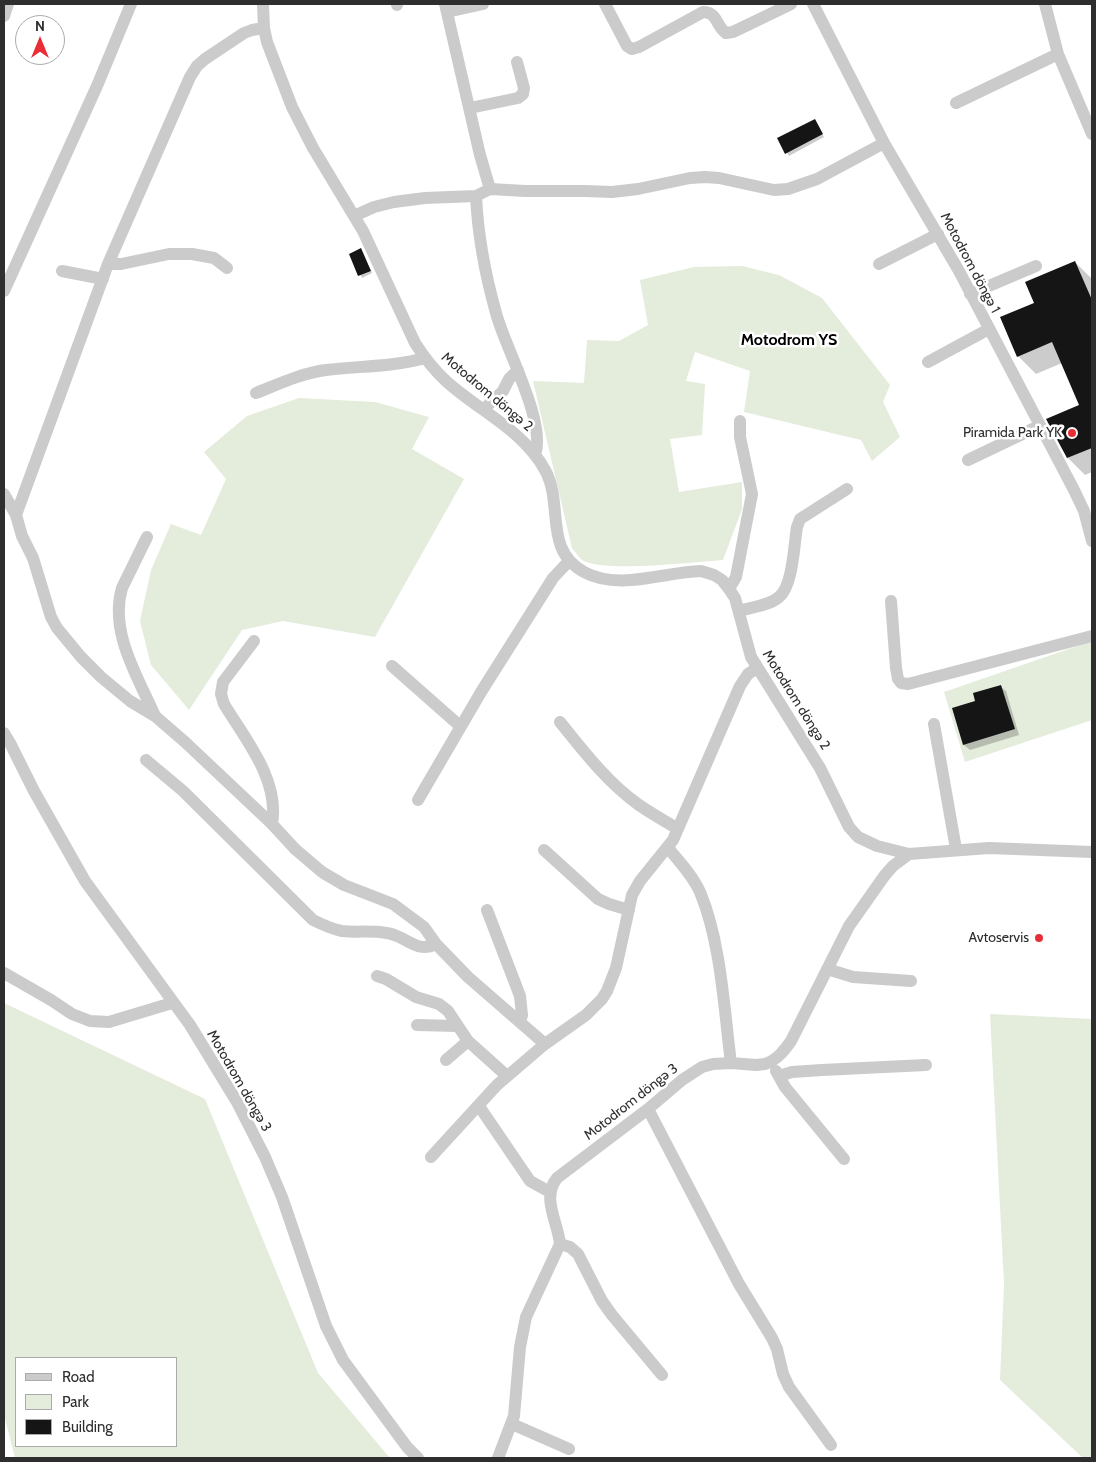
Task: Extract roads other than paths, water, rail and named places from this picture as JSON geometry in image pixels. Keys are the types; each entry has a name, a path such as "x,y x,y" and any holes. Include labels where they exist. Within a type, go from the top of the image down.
{"street":[{"path":"4,16 8,4"},
{"path":"4,291 93,94 131,4"},
{"name":"Motodrom döngə 2","path":"263,4 264,28 273,60 292,107 313,148 370,245 407,327 425,358 447,382 484,409 521,440 535,455 546,471 551,486 559,543 569,561"},
{"path":"483,4 446,8 480,155 490,189"},
{"path":"605,4 628,46 632,49 703,12 710,12 714,15 721,30 726,33 733,32 791,4"},
{"name":"Motodrom döngə 1","path":"813,4 884,143 938,234 1084,511 1092,541"},
{"path":"1045,4 1058,54 1087,111 1092,134"},
{"path":"16,515 108,264 190,77 197,66 205,59 244,33 264,28"},
{"path":"956,103 1058,54"},
{"path":"470,108 518,98 523,94 524,88 517,62"},
{"path":"354,216 374,207 394,202 425,198 476,196 490,189 612,192 638,190 690,178 705,177 719,178 774,190 788,189 817,179 884,143"},
{"path":"476,196 479,236 486,278 496,316 527,394 538,437 538,447 535,455"},
{"path":"879,264 938,234"},
{"path":"108,264 120,264 169,254 192,254 214,258 227,268"},
{"path":"970,294 1036,266"},
{"path":"62,271 103,279"},
{"path":"928,362 989,329"},
{"path":"256,393 291,379 324,370 405,364 425,358"},
{"path":"484,409 503,391 509,379 518,370"},
{"path":"418,800 460,726 552,578 569,561 584,572 598,578 617,580 701,571 714,576 730,589 736,577 752,494 740,437 740,421"},
{"path":"968,460 1039,426"},
{"path":"739,611 772,602 780,597 788,583 800,519 847,489"},
{"path":"4,494 16,515 22,536 33,558 51,617 57,628 81,657 130,701 155,716 272,824 295,849 322,872 344,885 393,904 424,926 436,944 468,977 545,1044"},
{"path":"147,537 119,597 120,626 126,650 155,716"},
{"name":"Motodrom döngə 2","path":"730,589 739,611 747,645 757,668 805,742 852,832 867,842 909,854 956,849 1032,848 1092,852"},
{"path":"891,601 896,668 898,679 901,683 908,684 1092,636"},
{"path":"254,641 223,682 221,694 224,704 263,769 273,800 274,813 272,824"},
{"path":"392,666 460,726"},
{"path":"431,1157 507,1076 545,1044 586,1015 602,999 616,968 632,895 640,881 668,848 740,686 748,674 757,668"},
{"path":"560,722 607,778 639,805 678,829"},
{"path":"934,724 956,849"},
{"name":"Motodrom döngə 3","path":"4,733 15,751 34,791 85,880 190,1026 237,1102 265,1157 284,1205 326,1326 343,1360 407,1447 418,1458"},
{"path":"146,760 190,797 313,920 342,931 396,935 421,948 428,948 436,944"},
{"path":"668,848 699,890 711,928 720,976 731,1063"},
{"path":"544,850 598,899 629,910"},
{"path":"844,1159 785,1087 771,1062 783,1052 791,1041 849,926 885,875 909,854"},
{"path":"487,910 520,996 522,1015 520,1022"},
{"path":"827,969 853,977 911,980"},
{"path":"4,973 72,1014 90,1021 109,1022 172,1003"},
{"path":"377,976 386,979 416,997 439,1004 448,1011 468,1041 507,1076"},
{"path":"416,1025 457,1026"},
{"path":"446,1060 468,1041"},
{"name":"Motodrom döngə 3","path":"550,1192 553,1183 558,1178 648,1109 682,1080 702,1067 712,1064 756,1065 771,1062"},
{"path":"779,1076 792,1072 926,1065"},
{"path":"479,1106 530,1181 550,1192 550,1203 560,1235 560,1244 526,1317 520,1347 516,1408 512,1424 498,1458"},
{"path":"648,1109 739,1284 772,1338 789,1387 831,1445"},
{"path":"560,1244 570,1247 578,1254 602,1302 662,1375"},
{"path":"512,1424 569,1449"}],"place":[{"name":"Piramida Park YK","path":"1072,433"},
{"name":"Avtoservis","path":"1039,938"}],"district":[{"name":"Motodrom YS","path":"789,340"}]}
